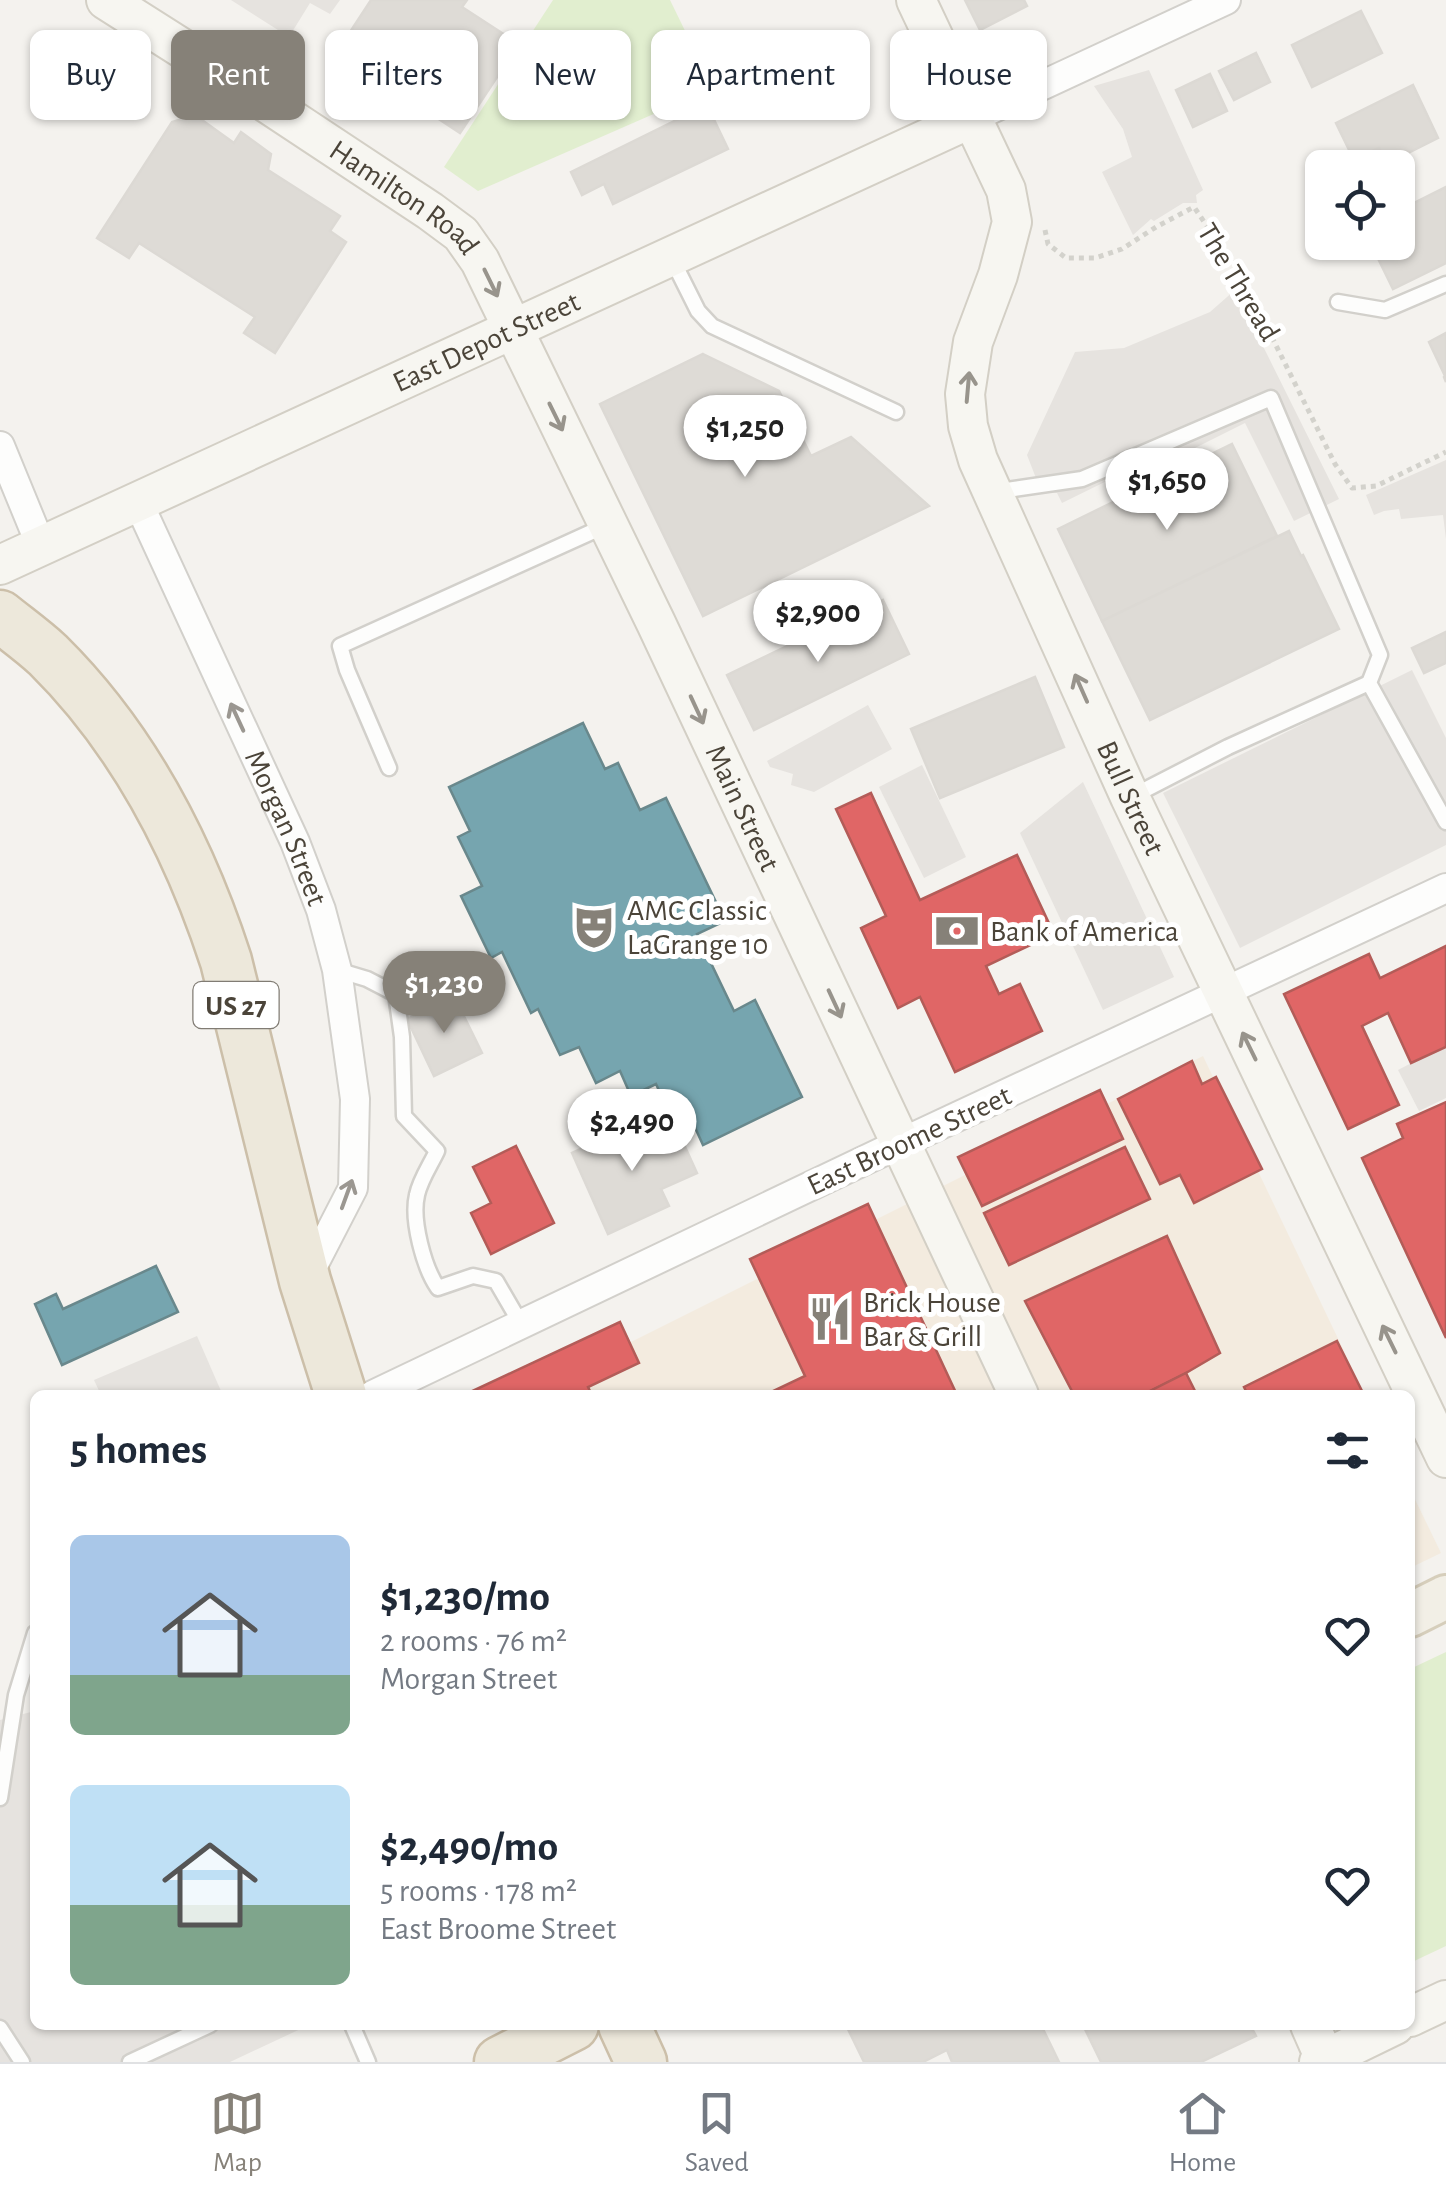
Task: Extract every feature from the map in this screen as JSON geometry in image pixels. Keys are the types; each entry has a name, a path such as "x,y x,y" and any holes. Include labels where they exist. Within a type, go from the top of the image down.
{"highway":[{"name":"US 27","path":"0,616 46,654 114,732 143,774 191,865 226,961 305,1282 339,1390"},
{"path":"500,2062 562,2030"},
{"path":"626,2030 641,2062"}],"main road":[{"path":"1415,1612 1446,1597"}],"street":[{"name":"Hamilton Road","path":"106,0 461,234 480,260 513,329"},
{"name":"Bull Street","path":"916,0 930,30"},
{"path":"1047,83 1226,0"},
{"name":"East Depot Street","path":"0,565 968,120"},
{"name":"Bull Street","path":"973,120 1006,190 1012,222 998,275 973,342 965,394 968,426 978,460 1130,797 1414,1390"},
{"name":"Main Street","path":"513,329 1017,1390"},
{"path":"0,446 41,546"},
{"name":"Morgan Street","path":"138,502 295,842 321,910 337,970 355,1099 353,1188 305,1282"},
{"name":"East Broome Street","path":"383,1390 1446,888"},
{"name":"Bull Street","path":"1415,1393 1446,1458"},
{"path":"1415,2016 1446,2000"},
{"path":"1320,2052 1381,2030"}],"lane":[{"path":"671,256 698,311 712,326 896,412"},
{"path":"1338,302 1385,310 1446,284"},
{"path":"993,492 1082,479 1270,398 1380,655 1369,683 1130,797"},
{"path":"389,768 340,646 608,525"},
{"path":"1369,683 1446,822"},
{"path":"337,970 368,979 396,994 402,1036 404,1116 438,1151 416,1195 416,1224 428,1274 438,1288 472,1276 496,1281 521,1324"},
{"path":"0,1798 16,1695 30,1649"},
{"path":"0,2028 22,2062"},
{"path":"130,2062 199,2030"},
{"path":"354,2030 368,2062"}],"path":[{"name":"The Thread","path":"1045,229 1048,244 1066,258 1095,258 1122,249 1194,208 1244,279 1335,464 1352,488 1376,486 1446,452"}],"shaded area":[{"path":"231,0 340,0 330,14 310,3 293,30 278,30"},
{"path":"1149,70 1203,190 1196,195 1197,203 1183,203 1154,221 1151,219 1133,235 1102,172 1132,157 1123,129 1094,86"},
{"path":"1235,290 1339,499 1294,521 1245,423 1181,455 1176,447 1062,503 1057,493 1041,491 1027,455 1075,352 1124,348 1210,312"},
{"path":"1446,460 1446,539 1443,515 1401,519 1399,509 1374,515 1366,495"},
{"path":"1412,670 1446,738 1446,845 1240,948 1163,793"},
{"path":"868,705 892,749 814,792 791,785 793,774 770,767 767,761"},
{"path":"922,765 966,857 924,878 879,787"},
{"path":"1083,782 1174,977 1103,1010 1020,833"},
{"path":"1446,1045 1446,1098 1419,1111 1398,1070"},
{"path":"1203,1056 1363,1390 535,1390"},
{"path":"197,1336 221,1390 99,1390 94,1380"},
{"path":"1415,1499 1441,1553 1415,1566"},
{"path":"30,1712 30,2030 298,2030 230,2062 0,2062 0,1720"}],"green space":[{"path":"553,0 670,0 685,30 651,30 651,115 478,191 444,167 498,84 498,120 631,120 631,30 533,30"},
{"path":"1446,1652 1446,1946 1415,1961 1415,1667"}],"building: Shops":[{"name":"Bank of America","path":"871,793 920,900 1017,855 1054,934 986,966 999,994 1020,984 1042,1031 955,1072 920,997 898,1008 861,928 886,916 836,809"},
{"path":"1446,946 1446,1047 1411,1063 1388,1013 1362,1026 1399,1105 1348,1129 1284,994 1369,954 1380,978"},
{"path":"1192,1061 1202,1084 1216,1077 1262,1169 1194,1203 1180,1175 1160,1184 1118,1099"},
{"path":"1100,1090 1123,1139 982,1206 958,1157"},
{"path":"1446,1102 1446,1338 1362,1158 1403,1138 1397,1124"},
{"path":"516,1146 554,1223 491,1254 471,1213 491,1203 473,1167"},
{"path":"1125,1147 1150,1199 1009,1265 984,1213"},
{"path":"868,1204 955,1390 776,1390 805,1376 750,1259"},
{"path":"1167,1236 1220,1353 1152,1390 1071,1390 1025,1301"},
{"path":"620,1322 639,1363 588,1387 590,1390 475,1390"},
{"path":"1337,1341 1362,1390 1246,1390 1244,1387"},
{"path":"1186,1373 1194,1390 1152,1390"}],"building: Public":[{"name":"AMC Classic LaGrange 10","path":"583,723 605,769 618,763 640,810 666,798 725,921 697,934 734,1011 755,1000 802,1097 703,1145 682,1099 666,1106 656,1084 631,1096 620,1071 596,1083 579,1047 560,1055 538,1009 531,1013 502,952 491,958 461,896 482,886 458,837 470,831 449,787"},
{"path":"156,1266 178,1312 62,1365 35,1304 56,1294 63,1309"}],"building: Other":[{"path":"371,0 467,0 462,7 498,30 498,76 478,106 478,30 351,30"},
{"path":"965,0 1024,0 1027,6 980,30"},
{"path":"1361,11 1382,53 1312,87 1292,45"},
{"path":"1256,53 1270,82 1234,100 1219,71"},
{"path":"1210,74 1227,111 1193,127 1176,90"},
{"path":"1413,85 1438,138 1414,150 1349,150 1336,123"},
{"path":"202,120 234,143 241,132 271,154 268,170 340,216 330,231 346,242 275,353 244,333 255,317 139,243 129,258 97,238 172,122"},
{"path":"440,120 469,120 460,133"},
{"path":"677,120 714,120 728,149 613,204 604,184 582,195 571,172"},
{"path":"1446,187 1446,263 1393,289 1379,260 1415,260 1415,202"},
{"path":"1446,333 1446,382 1429,342"},
{"path":"703,354 779,391 811,456 851,437 929,506 703,616 600,404"},
{"path":"1232,444 1277,536 1102,621 1058,529"},
{"path":"1289,531 1339,629 1150,720 1102,621"},
{"path":"883,600 909,654 754,730 727,675"},
{"path":"1446,632 1446,663 1424,673 1412,648"},
{"path":"1035,677 1064,747 940,798 911,729"},
{"path":"454,996 482,1053 434,1076 407,1019"},
{"path":"634,1125 642,1143 676,1127 697,1173 661,1189 669,1206 608,1234 572,1153"},
{"path":"848,2030 1043,2030 1059,2062 952,2062 947,2050 923,2062 864,2062"},
{"path":"1085,2030 1253,2030 1256,2036 1201,2062 1101,2062"}],"place":[{"name":"AMC Classic LaGrange 10","path":"594,927"},
{"name":"Bank of America","path":"957,931"},
{"name":"Brick House Bar & Grill","path":"830,1319"}]}
